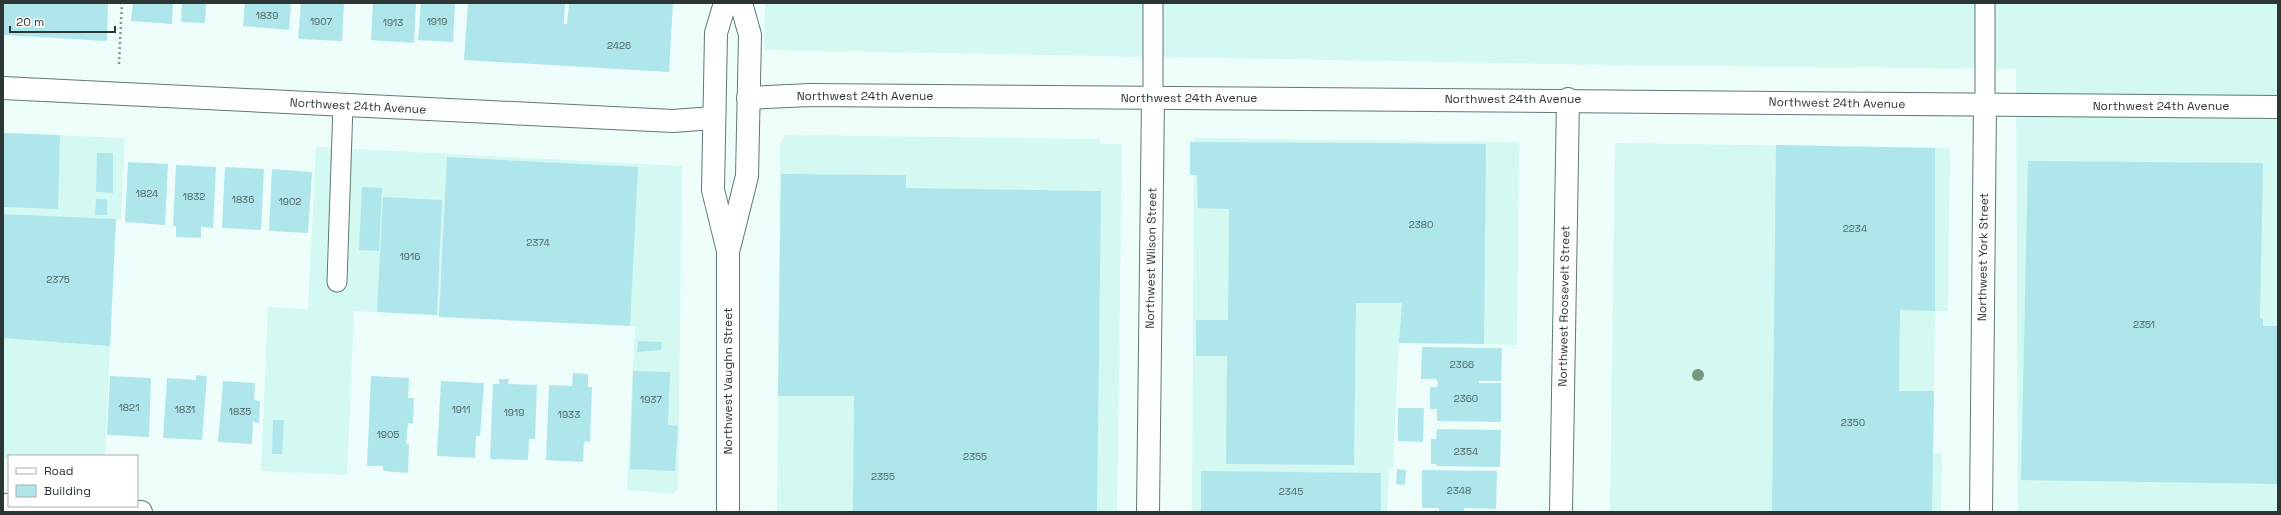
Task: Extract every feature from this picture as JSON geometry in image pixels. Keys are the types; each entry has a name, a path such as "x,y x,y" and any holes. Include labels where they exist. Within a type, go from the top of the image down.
{"street":[{"name":"Northwest Vaughn Street","path":"725,3 716,33 713,118 713,190 728,251 728,512"},
{"name":"Northwest Vaughn Street","path":"728,251 747,176 750,35 741,3"},
{"name":"Northwest 24th Avenue","path":"3,88 673,121 713,118"},
{"name":"Northwest 24th Avenue","path":"748,98 818,95 1153,98 1568,99 1985,105 2278,107"},
{"name":"Northwest Wilson Street","path":"1148,512 1153,98"},
{"name":"Northwest Roosevelt Street","path":"1561,512 1568,99"},
{"name":"Northwest York Street","path":"1981,512 1985,105"},
{"path":"46,507 141,512"}],"lane":[{"name":"Northwest Wilson Street","path":"1153,3 1153,98"},
{"name":"Northwest York Street","path":"1985,3 1985,105"},
{"path":"337,282 343,105"}],"path":[{"path":"118,94 122,3"}],"shaded area":[{"path":"765,3 2278,3 2278,512 2018,512 2016,69 1613,65 764,50"},
{"path":"3,133 125,138 121,220 116,220 105,455 8,455 8,459 3,459"},
{"path":"786,135 1100,139 1100,144 1122,144 1117,512 777,512 780,143"},
{"path":"1194,138 1519,142 1517,345 1399,343 1393,468 1389,469 1387,512 1192,512"},
{"path":"1615,143 1950,148 1948,311 1935,311 1933,453 1942,453 1941,512 1610,512"},
{"path":"316,147 682,166 678,489 674,494 627,490 635,327 630,326 354,311 347,475 261,471 268,307 308,309"}],"building":[{"path":"3,3 108,3 107,41 3,35"},
{"path":"133,3 173,3 172,24 131,21"},
{"path":"182,3 206,3 205,23 181,22"},
{"path":"245,3 291,3 289,30 243,26"},
{"path":"301,3 344,3 342,41 298,39"},
{"path":"373,3 416,3 414,43 371,40"},
{"path":"421,3 455,3 453,42 418,40"},
{"path":"468,3 565,3 564,24 567,24 569,3 673,3 669,72 464,60"},
{"path":"3,133 60,135 58,209 3,207"},
{"path":"1190,142 1486,144 1484,344 1399,343 1402,303 1356,303 1354,465 1226,464 1227,356 1196,356 1196,320 1228,320 1229,209 1198,208 1197,175 1190,175"},
{"path":"1776,145 1935,148 1935,311 1900,310 1899,391 1934,391 1932,512 1772,512"},
{"path":"97,153 113,153 113,193 96,192"},
{"path":"447,157 638,167 630,326 439,317"},
{"path":"2028,161 2263,163 2260,318 2263,319 2263,326 2278,326 2278,484 2021,480"},
{"path":"128,162 168,164 165,225 125,222"},
{"path":"176,165 216,167 213,228 201,227 201,238 176,237 176,226 173,226"},
{"path":"225,167 264,169 261,230 222,228"},
{"path":"272,169 312,172 308,233 269,231"},
{"path":"781,174 906,175 906,188 1101,191 1097,512 853,512 854,396 778,396"},
{"path":"362,187 382,188 379,251 359,250"},
{"path":"383,197 442,200 437,315 377,312"},
{"path":"96,199 107,199 107,215 95,215"},
{"path":"3,214 116,219 110,346 3,338"},
{"path":"638,341 662,342 661,350 637,352"},
{"path":"1422,347 1502,348 1501,381 1479,381 1479,383 1501,383 1501,422 1437,421 1437,409 1430,409 1430,387 1437,387 1438,383 1436,379 1421,379"},
{"path":"633,371 670,372 668,425 678,426 675,471 630,469"},
{"path":"573,373 588,374 588,387 592,387 590,442 584,441 583,462 546,460 549,385 572,386"},
{"path":"196,375 207,376 202,440 163,438 167,378 196,380"},
{"path":"110,376 151,378 149,437 107,435"},
{"path":"371,376 409,378 408,398 414,398 413,424 408,423 406,444 409,444 408,473 383,471 383,466 367,466"},
{"path":"499,379 509,379 508,384 537,385 535,439 529,439 528,460 490,459 493,384 499,384"},
{"path":"223,381 255,383 254,400 260,401 259,423 253,422 252,444 218,442"},
{"path":"441,381 484,383 480,436 476,436 475,458 437,456"},
{"path":"1398,408 1424,408 1423,442 1398,441"},
{"path":"273,420 284,420 282,454 272,454"},
{"path":"1437,429 1501,430 1500,467 1436,466 1437,464 1431,464 1431,439 1436,439"},
{"path":"1397,469 1406,470 1405,485 1396,484"},
{"path":"1422,470 1497,471 1496,509 1464,508 1464,512 1439,512 1439,508 1422,508"},
{"path":"1201,471 1381,473 1381,512 1201,512"}]}
